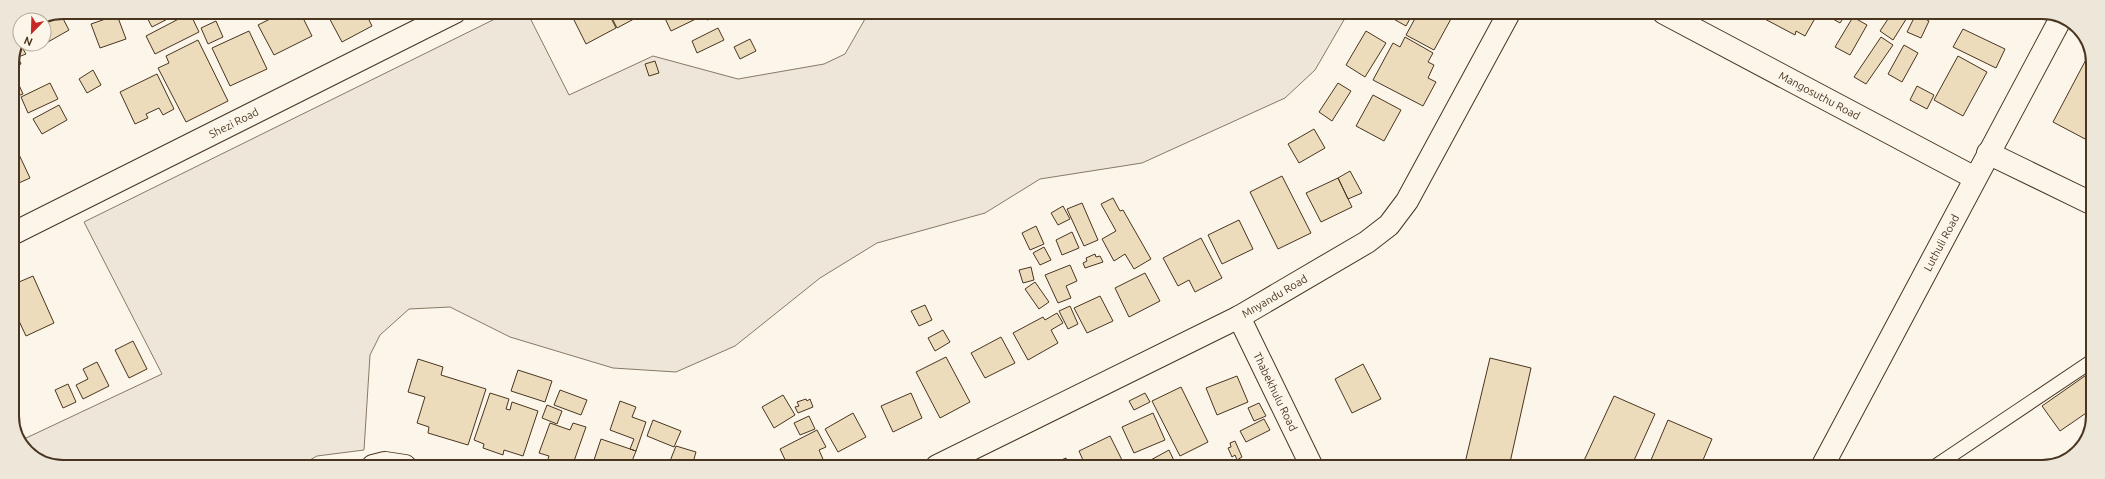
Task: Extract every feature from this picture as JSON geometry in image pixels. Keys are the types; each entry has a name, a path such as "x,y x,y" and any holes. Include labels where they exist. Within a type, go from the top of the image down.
{"street":[{"name":"Shezi Road","path":"19,230 441,19"},
{"name":"Mnyandu Road","path":"949,460 1239,317 1367,242 1389,225 1407,201 1506,19"},
{"name":"Mangosuthu Road","path":"1675,19 1975,178"},
{"name":"Luthuli Road","path":"1826,460 2059,22"},
{"path":"1988,153 2086,201"},
{"name":"Thabekhulu Road","path":"1239,317 1309,460"}],"lane":[{"path":"1944,460 2086,365"}],"shaded area":[{"path":"495,19 531,19 569,95 653,56 738,79 824,64 845,54 865,19 1345,19 1315,70 1285,98 1142,163 1040,179 985,213 877,243 820,278 735,346 676,372 613,368 510,337 450,307 409,309 380,335 370,355 364,450 317,456 310,460 63,460 46,457 30,445 25,438 162,374 84,222"}],"building":[{"path":"63,19 69,30 52,40 52,20"},
{"path":"105,19 118,19 126,39 100,48 91,24"},
{"path":"148,19 167,19 152,27"},
{"path":"179,19 193,19 199,32 155,54 146,36"},
{"path":"270,19 304,19 312,36 274,55 258,25"},
{"path":"330,19 368,19 372,26 342,42"},
{"path":"574,19 612,19 616,28 586,44"},
{"path":"612,19 634,19 617,28"},
{"path":"665,19 696,19 671,31"},
{"path":"1394,19 1410,19 1406,26"},
{"path":"1415,19 1451,19 1434,50 1406,35"},
{"path":"1765,19 1815,19 1805,36 1796,31 1795,35"},
{"path":"1833,19 1843,19 1840,23"},
{"path":"1852,19 1856,19 1867,25 1850,55 1835,47"},
{"path":"1888,19 1906,19 1893,40 1880,31"},
{"path":"1914,19 1925,19 1929,21 1921,38 1907,32"},
{"path":"216,21 223,37 208,44 201,28"},
{"path":"718,28 724,40 697,53 692,41"},
{"path":"1963,29 2005,49 1996,68 1953,47"},
{"path":"249,31 267,69 230,86 212,48"},
{"path":"1366,31 1386,43 1365,77 1346,65"},
{"path":"1405,37 1433,53 1428,62 1434,65 1428,78 1436,82 1423,106 1373,80 1393,43 1400,47"},
{"path":"1881,37 1893,45 1866,84 1854,77"},
{"path":"750,39 756,51 740,59 734,47"},
{"path":"198,40 228,101 186,122 158,68 169,63 166,56"},
{"path":"1904,45 1918,53 1902,82 1888,74"},
{"path":"20,52 25,52 26,54 20,56"},
{"path":"1958,56 1987,72 1963,116 1934,100"},
{"path":"2086,60 2086,139 2053,122"},
{"path":"655,61 659,73 649,76 645,64"},
{"path":"93,70 101,85 87,93 79,79"},
{"path":"157,74 174,109 163,115 159,108 146,114 148,118 135,124 120,92"},
{"path":"50,83 58,99 28,113 21,97"},
{"path":"1338,83 1351,91 1332,121 1319,112"},
{"path":"19,85 23,94 19,95"},
{"path":"1917,86 1934,95 1927,109 1910,100"},
{"path":"1373,95 1401,110 1384,141 1356,126"},
{"path":"59,105 67,120 42,134 33,119"},
{"path":"1314,129 1325,148 1299,163 1288,144"},
{"path":"19,155 30,178 19,183"},
{"path":"1350,171 1362,193 1348,199 1338,178"},
{"path":"1282,176 1311,233 1278,249 1250,192"},
{"path":"1338,178 1352,207 1321,222 1306,193"},
{"path":"1113,198 1120,211 1123,210 1151,259 1134,269 1125,254 1114,261 1102,239 1116,231 1101,204"},
{"path":"1082,203 1098,240 1084,246 1067,209"},
{"path":"1063,206 1070,219 1058,225 1051,213"},
{"path":"1239,220 1253,249 1222,264 1208,235"},
{"path":"1036,226 1044,244 1030,250 1022,233"},
{"path":"1072,232 1079,248 1062,255 1056,240"},
{"path":"1201,238 1222,278 1195,292 1189,280 1178,286 1163,258"},
{"path":"1044,247 1051,260 1040,265 1033,253"},
{"path":"1095,254 1096,257 1100,256 1103,262 1085,268 1083,263 1087,261 1086,258"},
{"path":"1070,265 1077,281 1066,286 1071,298 1058,303 1045,275"},
{"path":"1031,267 1034,280 1023,283 1019,270"},
{"path":"1145,273 1160,301 1129,317 1115,288"},
{"path":"33,276 54,323 26,336 19,321 19,282"},
{"path":"1035,282 1049,302 1039,309 1025,289"},
{"path":"1100,296 1113,321 1087,333 1074,308"},
{"path":"925,305 932,320 919,326 911,311"},
{"path":"1070,306 1078,324 1068,329 1059,311"},
{"path":"1057,313 1063,323 1051,330 1058,343 1028,360 1013,333 1043,317 1045,320"},
{"path":"943,330 950,342 935,351 928,338"},
{"path":"1001,337 1015,363 985,378 971,353"},
{"path":"133,341 147,369 129,378 115,350"},
{"path":"946,357 970,402 940,418 916,372"},
{"path":"1490,358 1531,368 1511,460 1466,460"},
{"path":"418,359 443,367 441,375 486,389 468,445 428,433 429,427 417,423 425,397 408,392"},
{"path":"97,362 109,386 83,399 76,385 88,379 83,369"},
{"path":"1363,364 1381,399 1352,413 1335,379"},
{"path":"518,370 552,381 545,402 511,391"},
{"path":"2086,375 2086,413 2060,431 2042,406"},
{"path":"1237,376 1248,402 1217,415 1206,388"},
{"path":"68,384 76,402 63,408 55,390"},
{"path":"1181,387 1208,442 1180,456 1152,401"},
{"path":"560,390 587,400 581,415 554,405"},
{"path":"490,393 509,399 506,409 510,410 512,402 538,411 523,456 504,450 503,455 483,448 484,444 474,440"},
{"path":"911,393 922,418 893,432 881,406"},
{"path":"1145,393 1150,402 1134,410 1129,401"},
{"path":"783,395 795,415 774,428 762,407"},
{"path":"1614,396 1655,414 1634,460 1584,460"},
{"path":"806,399 807,401 810,399 813,407 798,413 795,407 799,406 797,402"},
{"path":"620,401 636,407 632,417 646,422 636,451 630,449 634,439 610,430"},
{"path":"1259,403 1266,416 1254,421 1248,408"},
{"path":"547,405 562,411 557,424 542,418"},
{"path":"853,413 866,437 838,452 825,429"},
{"path":"1153,413 1165,440 1134,453 1122,427"},
{"path":"809,416 815,429 800,435 794,423"},
{"path":"1264,419 1270,430 1246,442 1240,431"},
{"path":"653,420 681,431 674,447 647,436"},
{"path":"1668,420 1712,439 1703,460 1651,460"},
{"path":"550,423 570,430 573,423 586,427 574,460 548,460 549,456 539,453"},
{"path":"817,430 826,447 819,450 823,460 785,460 780,449"},
{"path":"1110,436 1122,460 1083,460 1079,451"},
{"path":"601,439 636,451 632,460 594,460"},
{"path":"1235,441 1242,457 1237,460 1235,455 1232,457 1228,448 1231,447 1230,443"},
{"path":"676,446 696,452 694,460 670,460"},
{"path":"1169,450 1174,460 1151,460"}]}
